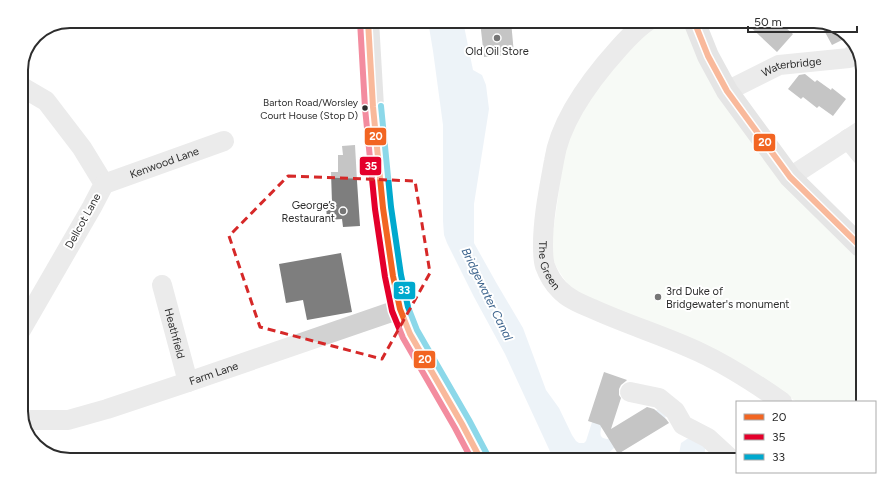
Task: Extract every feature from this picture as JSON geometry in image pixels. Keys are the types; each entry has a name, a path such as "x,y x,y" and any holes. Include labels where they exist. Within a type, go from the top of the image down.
{"main road":[{"path":"368,28 373,115 382,201 393,276 400,309 410,334 477,453"},
{"path":"697,28 708,56 728,91 790,177 856,242"}],"street":[{"name":"The Green","path":"639,28 626,40 590,83 568,120 560,139 554,158 545,218 543,235 543,255 545,265 559,290 568,297 600,312 716,360 734,370 781,401"},
{"name":"Waterbridge","path":"728,91 779,65 849,58 853,54"},
{"name":"Dellcot Lane","path":"28,90 46,101 82,148 104,184 28,318"},
{"path":"790,177 855,134"},
{"name":"Kenwood Lane","path":"104,184 224,141"},
{"name":"Heathfield","path":"162,285 188,382"},
{"name":"Farm Lane","path":"29,420 68,420 107,409 400,309"},
{"path":"630,392 659,398 675,411 683,425 708,438 724,453"}],"highlighted area":[{"path":"288,176 415,181 430,273 382,359 260,327 229,236"}],"shaded area":[{"path":"650,28 693,28 856,251 856,401 796,401 785,394 578,295 559,271 550,254 564,155 581,108 640,36"}],"water":[{"name":"Bridgewater Canal","path":"429,28 464,28 473,70 482,75 486,85 489,109 474,204 474,243 523,328 546,390 559,408 572,435 579,443 584,443 586,441 607,375 600,433 601,437 609,439 660,408 666,417 614,448 609,453 551,453 505,354 447,243 444,235 443,221 443,125"},
{"path":"693,438 706,440 705,453 679,453 681,443 687,439"}],"building":[{"name":"Old Oil Store","path":"481,28 512,28 514,54 484,57"},
{"path":"751,28 786,28 793,34 777,52"},
{"path":"823,29 832,32 843,40 832,45"},
{"path":"805,74 815,82 817,80 831,90 832,88 846,99 833,116 819,106 817,108 803,97 801,99 788,89 799,75"},
{"path":"355,145 360,226 343,227 342,219 327,220 326,204 332,203 331,172 338,172 338,155 343,155 342,146"},
{"path":"341,253 352,312 307,320 303,300 286,303 279,264"},
{"path":"604,372 627,380 619,389 619,395 621,398 611,429 647,407 654,409 669,423 617,453 600,425 588,421"}],"transit line":[{"name":"35","path":"360,28 365,108 375,209 385,277 392,311 403,338 468,453"},
{"name":"20","path":"368,28 373,107 383,208 393,276 400,309 410,334 477,453"},
{"name":"20","path":"697,28 708,56 727,91 790,177 856,242"},
{"name":"33","path":"381,106 391,207 401,275 408,307 417,330 486,453"}],"place":[{"name":"Old Oil Store","path":"497,38"},
{"name":"Barton Road/Worsley Court House (Stop D)","path":"365,108"},
{"name":"George’s Restaurant","path":"343,211"},
{"name":"3rd Duke of Bridgewater's monument","path":"658,297"}]}
